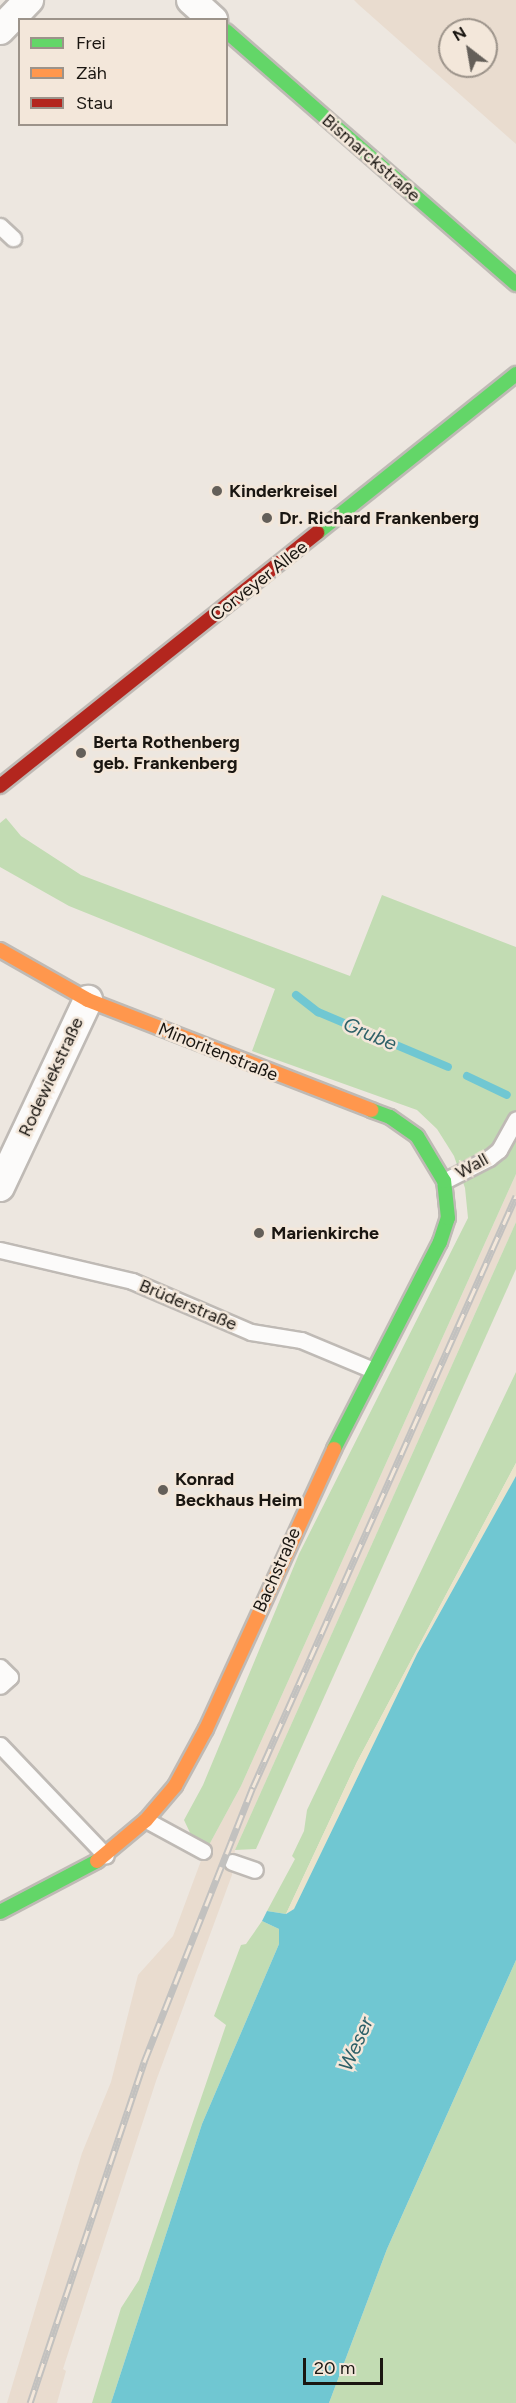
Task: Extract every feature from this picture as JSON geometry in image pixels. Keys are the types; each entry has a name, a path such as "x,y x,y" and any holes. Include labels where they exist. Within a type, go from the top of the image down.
{"street":[{"path":"0,30 29,0"},
{"path":"191,0 211,18"},
{"name":"Bismarckstraße","path":"228,33 516,284"},
{"name":"Corveyer Allee","path":"0,787 516,374"},
{"name":"Minoritenstraße","path":"0,950 87,1000 390,1117 417,1136 430,1157"},
{"name":"Rodewiekstraße","path":"0,1187 87,1000"},
{"name":"Bachstraße","path":"0,1912 106,1856 146,1820 175,1786 206,1729 306,1505 440,1242 448,1218 444,1181 430,1157"}],"lane":[{"path":"0,226 13,238"},
{"name":"Wall","path":"444,1181 479,1165 499,1150 516,1119"},
{"name":"Brüderstraße","path":"0,1250 132,1281 251,1332 301,1340 373,1370"},
{"path":"0,1667 10,1677 0,1686"},
{"path":"0,1745 106,1856"},
{"path":"146,1820 203,1851"},
{"path":"232,1862 255,1870"}],"shaded area":[{"path":"354,0 516,0 516,144 442,78 498,78 498,18 438,18 438,75"},
{"path":"516,1174 516,1222 235,1850 232,1875 156,2081 63,2369 66,2371 57,2403 7,2403 82,2153 111,2082 138,1975 173,1936 202,1858 241,1786"}],"green space":[{"path":"6,818 21,836 81,875 350,976 382,895 516,947 516,1174 241,1786 202,1858 184,1820 203,1785 299,1554 468,1218 465,1188 454,1156 437,1129 417,1110 252,1051 275,989 69,906 0,867 0,823"},
{"path":"516,1222 516,1269 256,1849 235,1850"},
{"path":"516,1372 516,1463 357,1762 286,1914 267,1911 295,1859 292,1856 304,1831 307,1810"},
{"path":"262,1921 279,1929 279,1944 202,2124 111,2403 92,2403 121,2308 139,2280 226,2025 214,2016 241,1945 246,1944"},
{"path":"516,1960 516,2403 329,2403 387,2249"}],"sand":[{"path":"516,1463 516,1476 417,1654 294,1909 286,1914 357,1762"}],"water":[{"name":"Weser","path":"516,1476 516,1960 387,2249 329,2403 111,2403 202,2124 279,1944 279,1929 262,1921 267,1911 286,1914 294,1909 417,1654"}],"waterway":[{"name":"Grube","path":"296,995 318,1012 448,1067"},
{"name":"Grube","path":"467,1076 507,1095"}],"railway":[{"path":"30,2403 144,2062 253,1787 516,1196"}],"traffic: fast":[{"path":"228,33 516,284"},
{"path":"317,533 516,374"},
{"path":"334,1449 440,1242 448,1218 444,1181 417,1136 390,1117 371,1110"},
{"path":"0,1912 97,1861"}],"traffic: slow":[{"path":"0,950 88,1000 371,1110"},
{"path":"97,1861 146,1820 175,1786 206,1729 334,1449"}],"traffic: jam":[{"path":"0,786 317,533"}],"place":[{"name":"Kinderkreisel","path":"217,491"},
{"name":"Dr. Richard Frankenberg","path":"267,518"},
{"name":"Berta Rothenberg geb. Frankenberg","path":"81,753"},
{"name":"Marienkirche","path":"259,1233"},
{"name":"Konrad Beckhaus Heim","path":"163,1490"}]}
